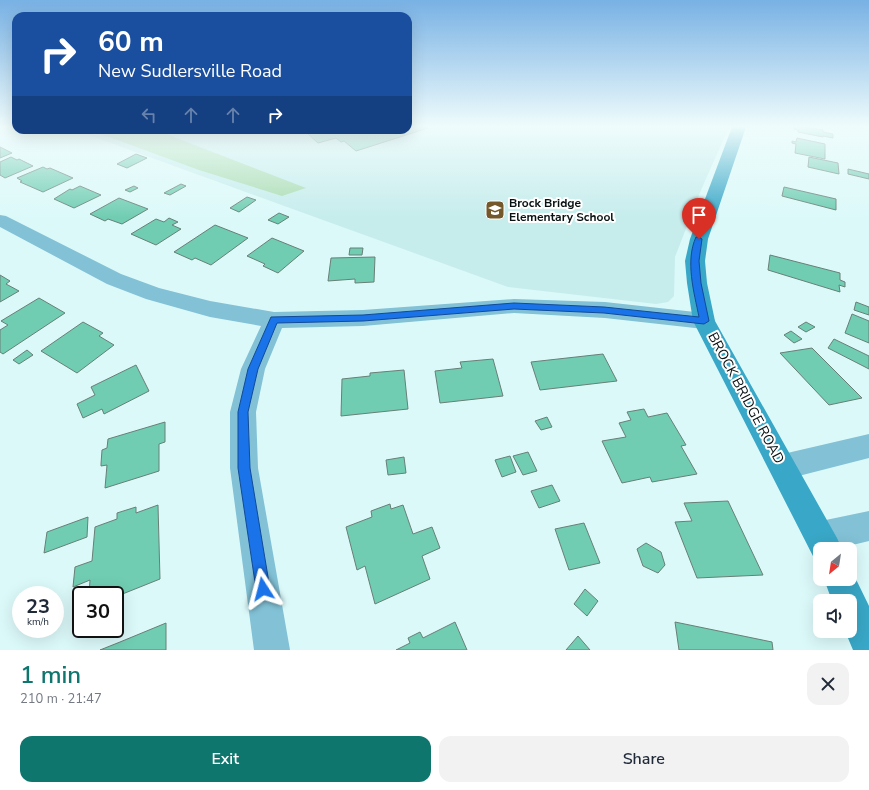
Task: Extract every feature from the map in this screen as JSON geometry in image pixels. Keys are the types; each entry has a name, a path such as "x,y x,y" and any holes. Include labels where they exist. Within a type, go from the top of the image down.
{"street":[{"name":"BROCK BRIDGE ROAD","path":"728,157 699,239 695,261 697,283 704,321 823,542"},
{"path":"0,220 114,279 153,294 210,309 274,320 363,318 514,306 604,310 704,321"},
{"path":"272,650 244,468 243,412 253,369 274,320"},
{"path":"783,466 869,446"},
{"path":"827,542 869,526"},
{"path":"857,618 869,646"}],"shaded area":[{"name":"Brock Bridge Elementary School","path":"150,157 716,157 675,257 674,296 668,302 656,304 508,287"}],"green space":[{"path":"164,157 227,157 306,188 282,196 199,170"}],"building":[{"path":"12,157 17,160 19,159 33,166 5,178 0,175 0,162"},
{"path":"130,157 147,158 127,168 117,164"},
{"path":"809,157 838,163 839,174 808,167"},
{"path":"43,167 47,169 50,168 73,178 43,192 20,182 22,181 17,178"},
{"path":"848,169 869,174 869,179 848,174"},
{"path":"181,184 186,186 170,195 164,193"},
{"path":"80,186 101,195 74,208 54,199 70,189 72,190"},
{"path":"134,186 138,188 130,192 125,190"},
{"path":"784,187 836,199 836,210 782,196"},
{"path":"247,197 256,200 239,212 230,208"},
{"path":"119,198 148,209 122,224 108,219 105,221 90,214"},
{"path":"279,213 289,217 278,224 268,220"},
{"path":"169,218 178,222 172,225 181,229 156,245 131,234 156,219 164,222"},
{"path":"215,225 248,238 211,265 195,258 192,260 174,252"},
{"path":"272,238 304,251 278,273 263,266 265,264 247,256"},
{"path":"350,248 363,248 362,255 349,255"},
{"path":"770,255 840,273 840,280 845,282 845,287 839,285 840,292 768,270"},
{"path":"375,257 374,282 355,283 355,279 328,281 331,258"},
{"path":"0,275 10,281 6,284 19,291 0,302"},
{"path":"39,298 65,313 3,354 0,352 0,330 8,325 1,321"},
{"path":"856,302 869,307 869,315 854,310"},
{"path":"852,314 869,321 869,343 845,333"},
{"path":"83,322 103,333 99,336 114,345 77,373 41,351"},
{"path":"806,322 815,327 806,332 798,327"},
{"path":"791,331 802,339 794,343 784,335"},
{"path":"834,339 869,356 869,369 828,348"},
{"path":"812,348 862,398 829,405 780,353"},
{"path":"27,350 33,355 19,364 13,360"},
{"path":"603,354 617,381 540,390 531,362"},
{"path":"493,359 503,396 440,403 435,371 462,368 460,362"},
{"path":"136,365 149,391 104,414 102,409 83,418 77,404 95,395 91,387"},
{"path":"404,370 408,409 341,416 342,379 370,376 370,373"},
{"path":"644,409 648,417 667,413 686,445 681,446 697,474 652,482 650,477 622,483 602,441 626,437 619,423 631,420 627,412"},
{"path":"547,417 552,427 541,430 535,421"},
{"path":"165,422 165,442 159,444 159,471 105,488 107,465 101,466 101,464 102,450 107,448 108,439"},
{"path":"528,452 537,471 523,475 513,456"},
{"path":"510,456 516,472 502,477 495,460"},
{"path":"404,457 406,473 388,475 386,460"},
{"path":"552,485 560,501 539,508 531,491"},
{"path":"728,501 763,575 697,578 675,522 692,521 684,503"},
{"path":"390,504 391,509 403,505 413,534 432,527 440,548 422,556 430,579 375,604 365,566 357,570 346,527 372,517 371,511"},
{"path":"158,505 160,579 124,593 124,586 90,586 90,580 73,586 75,567 92,561 95,527 117,519 117,513 136,507 136,513"},
{"path":"88,517 87,537 44,553 47,532"},
{"path":"584,523 600,563 569,570 555,529"},
{"path":"646,543 661,552 665,565 658,573 643,566 637,549"},
{"path":"585,589 598,601 587,616 574,604"},
{"path":"455,622 467,650 396,650 410,643 408,638 420,632 423,638"},
{"path":"675,622 772,642 773,650 679,650"},
{"path":"166,623 166,650 100,650 120,642"},
{"path":"578,636 590,650 566,650"}],"place":[{"name":"Brock Bridge Elementary School","path":"495,210"}],"route":[{"path":"263,589 244,468 243,412 253,369 274,320 363,318 514,306 604,310 704,321 697,283 695,261 699,239"}]}
